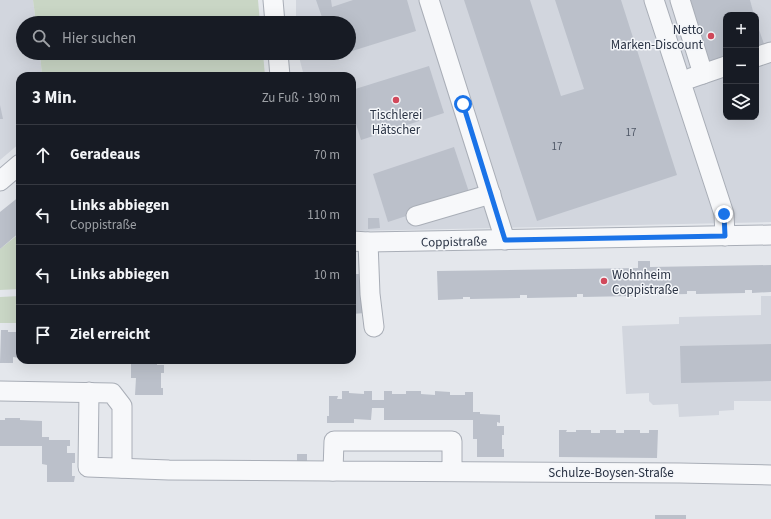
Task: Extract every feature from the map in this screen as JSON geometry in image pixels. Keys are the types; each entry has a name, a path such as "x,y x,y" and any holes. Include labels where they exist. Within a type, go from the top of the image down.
{"street":[{"path":"274,0 275,16"},
{"path":"430,0 505,240"},
{"path":"654,0 724,214 725,236"},
{"path":"680,0 703,74"},
{"path":"759,56 771,52"},
{"path":"279,60 280,72"},
{"path":"681,81 723,67"},
{"path":"0,181 16,167"},
{"path":"416,216 491,194"},
{"name":"Coppistraße","path":"360,242 771,235"},
{"path":"360,242 370,294 374,327"},
{"path":"0,392 88,392 112,394 122,406 122,468"},
{"name":"Schulze-Boysen-Straße","path":"88,392 88,468 169,470 680,472 771,475"},
{"path":"333,470 334,441 452,441 452,471"}],"shaded area":[{"path":"0,0 33,0 35,16 16,16 16,60 41,60 42,72 16,72 16,146 0,160"},
{"path":"296,0 771,0 771,222 356,231 356,72 303,72 300,60 356,60 356,16 296,16"},
{"path":"761,296 771,296 771,401 734,401 734,410 719,411 719,415 679,417 678,404 653,405 649,401 649,393 626,394 622,326 679,324 679,317 761,315"}],"green space":[{"path":"33,0 258,0 259,16 35,16"},
{"path":"41,60 264,60 265,72 42,72"},
{"path":"16,236 16,289 0,290 0,249"},
{"path":"16,296 16,323 0,323 0,297"}],"building":[{"path":"316,0 331,0 332,7 353,0 407,0 416,31 356,50 356,16 322,16"},
{"path":"464,0 530,0 561,96 584,89 555,0 621,0 677,175 537,221"},
{"name":"Netto Marken-Discount","path":"685,0 750,0 753,12 723,12 723,57 705,63"},
{"path":"759,30 764,44 759,46"},
{"name":"Tischlerei Hätscher","path":"429,66 444,113 361,140 356,124 356,89"},
{"path":"0,105 3,119 0,119"},
{"path":"454,147 470,195 388,222 373,174"},
{"path":"16,199 16,235 0,249 0,212"},
{"path":"368,218 379,218 380,228 368,229"},
{"name":"Wohnheim Coppistraße","path":"638,261 650,261 650,267 771,265 771,292 752,293 752,290 745,290 745,293 696,294 696,291 687,291 687,294 639,295 639,292 632,293 632,296 583,297 583,294 577,294 577,297 527,298 527,295 520,295 520,298 470,299 470,297 463,297 463,299 438,300 437,271 638,268"},
{"path":"356,274 365,274 365,313 356,314"},
{"path":"1,330 16,332 16,357 13,357 13,363 0,363"},
{"path":"771,344 771,381 681,383 680,346"},
{"path":"131,364 164,365 164,373 161,373 161,388 163,388 163,395 135,395 136,378 131,378"},
{"path":"342,391 364,394 364,391 372,391 372,400 384,400 384,391 392,391 392,394 406,394 406,391 421,391 421,394 435,395 435,391 450,392 450,395 465,395 465,392 473,392 473,412 480,412 480,414 500,415 500,423 497,422 497,426 504,426 504,435 502,435 502,449 504,449 504,457 477,457 477,439 473,439 473,420 384,420 384,408 372,408 371,420 354,419 354,423 327,423 327,416 329,416 329,396 338,396 337,399 342,399"},
{"path":"5,418 20,418 20,420 42,421 42,437 49,437 49,440 70,440 70,446 67,446 67,453 75,453 75,463 72,463 72,476 75,476 74,482 47,482 47,465 42,464 42,446 0,446 0,420 5,420"},
{"path":"559,430 576,432 576,430 591,430 591,433 600,433 600,430 616,430 616,433 624,433 624,430 640,430 640,433 649,433 649,430 658,430 657,458 559,457"},
{"path":"297,454 307,454 307,463 297,463"},
{"path":"655,515 686,515 686,519 655,519"}],"place":[{"name":"Netto Marken-Discount","path":"711,36"},
{"name":"Tischlerei Hätscher","path":"396,100"},
{"name":"Wohnheim Coppistraße","path":"604,281"}],"route":[{"path":"463,104 505,240 725,236 724,214"}]}
